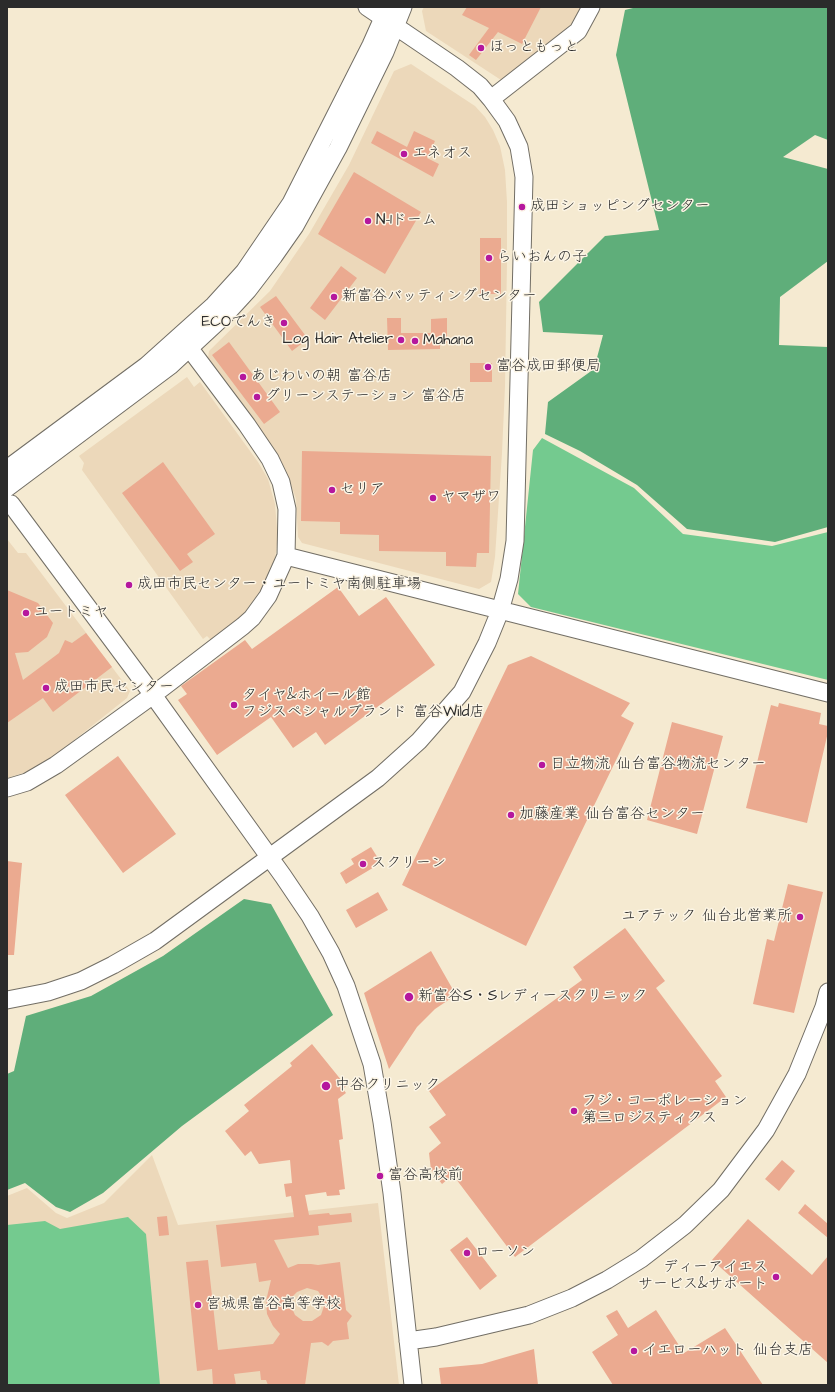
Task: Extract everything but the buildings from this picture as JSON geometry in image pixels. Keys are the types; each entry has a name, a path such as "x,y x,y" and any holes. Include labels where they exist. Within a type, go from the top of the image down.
{"street":[{"path":"7,1000 48,992 74,983 113,965 155,941 378,778 419,742 462,692 487,643 500,611 509,579 515,541 524,177 519,147 507,121 492,99 480,86 458,68 388,18 367,7"},
{"path":"7,469 146,366 214,305 244,272 291,203 371,45 388,18 403,7"},
{"path":"492,99 578,31 591,7"},
{"path":"7,488 170,366 226,314 248,290 295,226 338,148 385,52 388,18"},
{"path":"7,788 27,782 50,769 219,646 252,618 268,596 286,556 287,509 278,476 270,459 247,425 190,349"},
{"path":"11,504 153,695 270,857 310,916 331,953 347,988 372,1064 382,1122 392,1193 413,1385"},
{"path":"286,556 828,693"},
{"path":"408,1341 436,1337 529,1315 572,1298 607,1280 641,1259 685,1225 721,1190 766,1130 797,1074 824,1007 828,992"}],"shaded area":[{"path":"424,7 583,7 575,20 562,34 501,80 426,31 422,11"},
{"path":"411,64 475,106 485,117 500,146 505,170 507,202 507,262 505,386 502,453 495,557 491,582 479,589 302,543 298,537 296,499 287,473 268,441 208,358 209,351 270,291 309,234 349,165 394,71"},
{"path":"187,377 194,387 200,382 258,462 268,479 275,504 277,544 275,559 269,574 262,588 242,616 211,640 207,636 203,639 82,470 84,463 79,456"},
{"path":"7,539 18,553 26,553 130,691 127,698 49,760 33,770 7,778"},
{"name":"宮城県富谷高等学校","path":"152,1155 178,1225 378,1203 399,1385 7,1385 7,1196 27,1188 56,1213 67,1218 104,1203"}],"green space":[{"path":"637,7 828,7 828,140 815,135 783,157 828,169 828,261 780,297 779,345 828,347 828,527 775,542 687,529 637,485 580,451 545,434 548,402 594,369 603,335 543,332 539,302 605,236 659,230 616,55 625,10"},
{"path":"542,438 634,488 683,534 772,546 828,532 828,680 531,607 518,594 533,450"},
{"path":"244,899 271,904 333,1015 182,1126 103,1193 70,1212 56,1207 25,1183 7,1190 7,1074 14,1071 26,1016 91,996 163,956"},
{"path":"128,1217 146,1234 160,1385 7,1385 7,1225 45,1221 60,1229"}],"place":[{"name":"ほっともっと","path":"481,48"},
{"name":"エネオス","path":"404,154"},
{"name":"成田ショッピングセンター","path":"522,207"},
{"name":"N-1ドーム","path":"368,221"},
{"name":"らいおんの子","path":"489,258"},
{"name":"新富谷バッティングセンター","path":"334,297"},
{"name":"ECOでんき","path":"284,323"},
{"name":"Log Hair Atelier","path":"401,340"},
{"name":"Mahana","path":"415,341"},
{"name":"富谷成田郵便局","path":"488,367"},
{"name":"あじわいの朝 富谷店","path":"243,377"},
{"name":"グリーンステーション 富谷店","path":"257,397"},
{"name":"セリア","path":"332,490"},
{"name":"ヤマザワ","path":"433,498"},
{"name":"成田市民センター・ユートミヤ南側駐車場","path":"129,585"},
{"name":"ユートミヤ","path":"26,613"},
{"name":"成田市民センター","path":"46,688"},
{"name":"タイヤ&ホイール館 フジスペシャルブランド 富谷Wild店","path":"234,705"},
{"name":"日立物流 仙台富谷物流センター","path":"542,765"},
{"name":"加藤産業 仙台富谷センター","path":"511,815"},
{"name":"スクリーン","path":"363,864"},
{"name":"ユアテック 仙台北営業所","path":"800,917"},
{"name":"新富谷S・Sレディースクリニック","path":"409,997"},
{"name":"中谷クリニック","path":"326,1086"},
{"name":"フジ・コーポレーション 第三ロジスティクス","path":"574,1111"},
{"name":"富谷高校前","path":"380,1176"},
{"name":"ローソン","path":"467,1253"},
{"name":"ディーアイエス サービス&サポート","path":"776,1277"},
{"name":"宮城県富谷高等学校","path":"198,1305"},
{"name":"イエローハット 仙台支店","path":"634,1351"}]}
